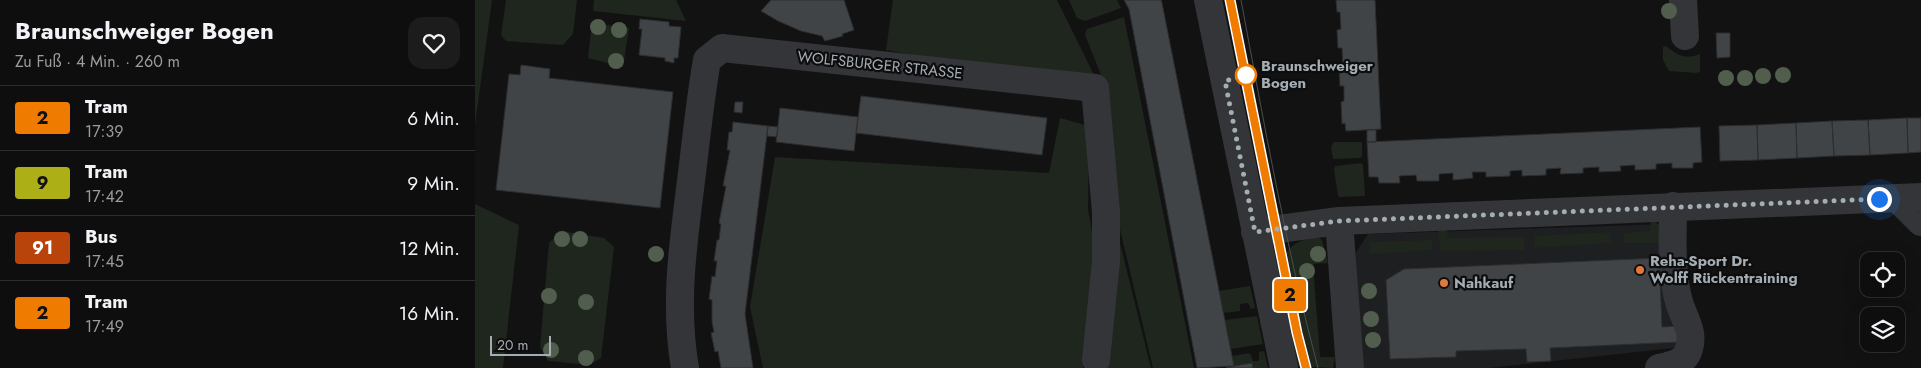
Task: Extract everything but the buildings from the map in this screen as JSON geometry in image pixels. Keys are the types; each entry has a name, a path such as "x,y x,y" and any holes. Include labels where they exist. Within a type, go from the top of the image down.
{"street":[{"path":"1209,0 1284,368"},
{"path":"1683,0 1685,36"},
{"name":"WOLFSBURGER STRASSE","path":"685,368 680,341 679,287 684,242 707,60 721,48 1095,88 1107,212 1106,261 1096,360"},
{"path":"1255,232 1339,221 1909,197 1921,222"},
{"path":"1659,368 1679,363 1689,351 1692,337 1676,287 1673,261 1673,206"},
{"path":"1339,221 1350,368"}],"shaded area":[{"path":"475,0 492,0 475,125"},
{"path":"506,0 577,0 573,34 563,45 506,41 501,35"},
{"path":"594,0 676,0 686,21 593,11"},
{"path":"893,0 1057,0 1097,81 1115,223 1151,368 1108,368 1112,224 1095,88 886,50"},
{"path":"1069,0 1117,0 1121,8 1085,21 1077,18"},
{"path":"1124,17 1194,368 1153,368 1118,221 1103,80 1085,35 1087,29"},
{"path":"592,23 629,28 623,67 588,58"},
{"path":"1666,46 1681,56 1690,57 1700,54 1700,72 1669,71 1663,60 1663,47"},
{"path":"1060,118 1089,126 1088,209 1094,243 1083,368 763,368 750,307 775,157 1049,173"},
{"path":"1334,142 1362,142 1362,156 1360,158 1333,159 1331,147"},
{"path":"1361,163 1363,165 1365,196 1339,197 1334,170 1335,166"},
{"path":"475,204 519,225 503,368 475,368"},
{"path":"1651,217 1661,228 1664,243 1623,243 1624,233 1650,231"},
{"path":"1669,224 1683,347 1489,368 1351,368 1353,257 1368,234"},
{"path":"1438,226 1446,226 1448,238 1525,237 1524,250 1440,251"},
{"path":"561,231 604,238 614,247 601,358 589,365 548,361 540,347 549,243"},
{"path":"1610,232 1611,243 1534,248 1535,236"},
{"path":"1317,237 1322,240 1328,263 1313,264 1320,357 1335,357 1333,368 1297,366 1277,267 1285,254 1297,243"},
{"path":"1432,240 1433,250 1370,254 1369,242"},
{"path":"1250,286 1255,308 1251,309 1248,303 1240,304 1240,311 1224,313 1219,291"},
{"path":"1257,316 1263,344 1231,349 1225,320"},
{"path":"1264,351 1268,368 1253,368 1252,363 1234,366 1232,356 1250,353 1253,361 1259,361 1259,352"}],"tram line":[{"path":"1230,0 1297,333 1306,368"},
{"name":"2","path":"1230,0 1297,333 1306,368"},
{"path":"1241,0 1286,231 1318,368"}],"place":[{"name":"Braunschweiger Bogen","path":"1246,75"},
{"name":"Reha-Sport Dr. Wolff Rückentraining","path":"1640,270"},
{"name":"Nahkauf","path":"1444,283"}],"route":[{"path":"1246,75 1225,81 1255,232 1339,221 1879,199"}]}
